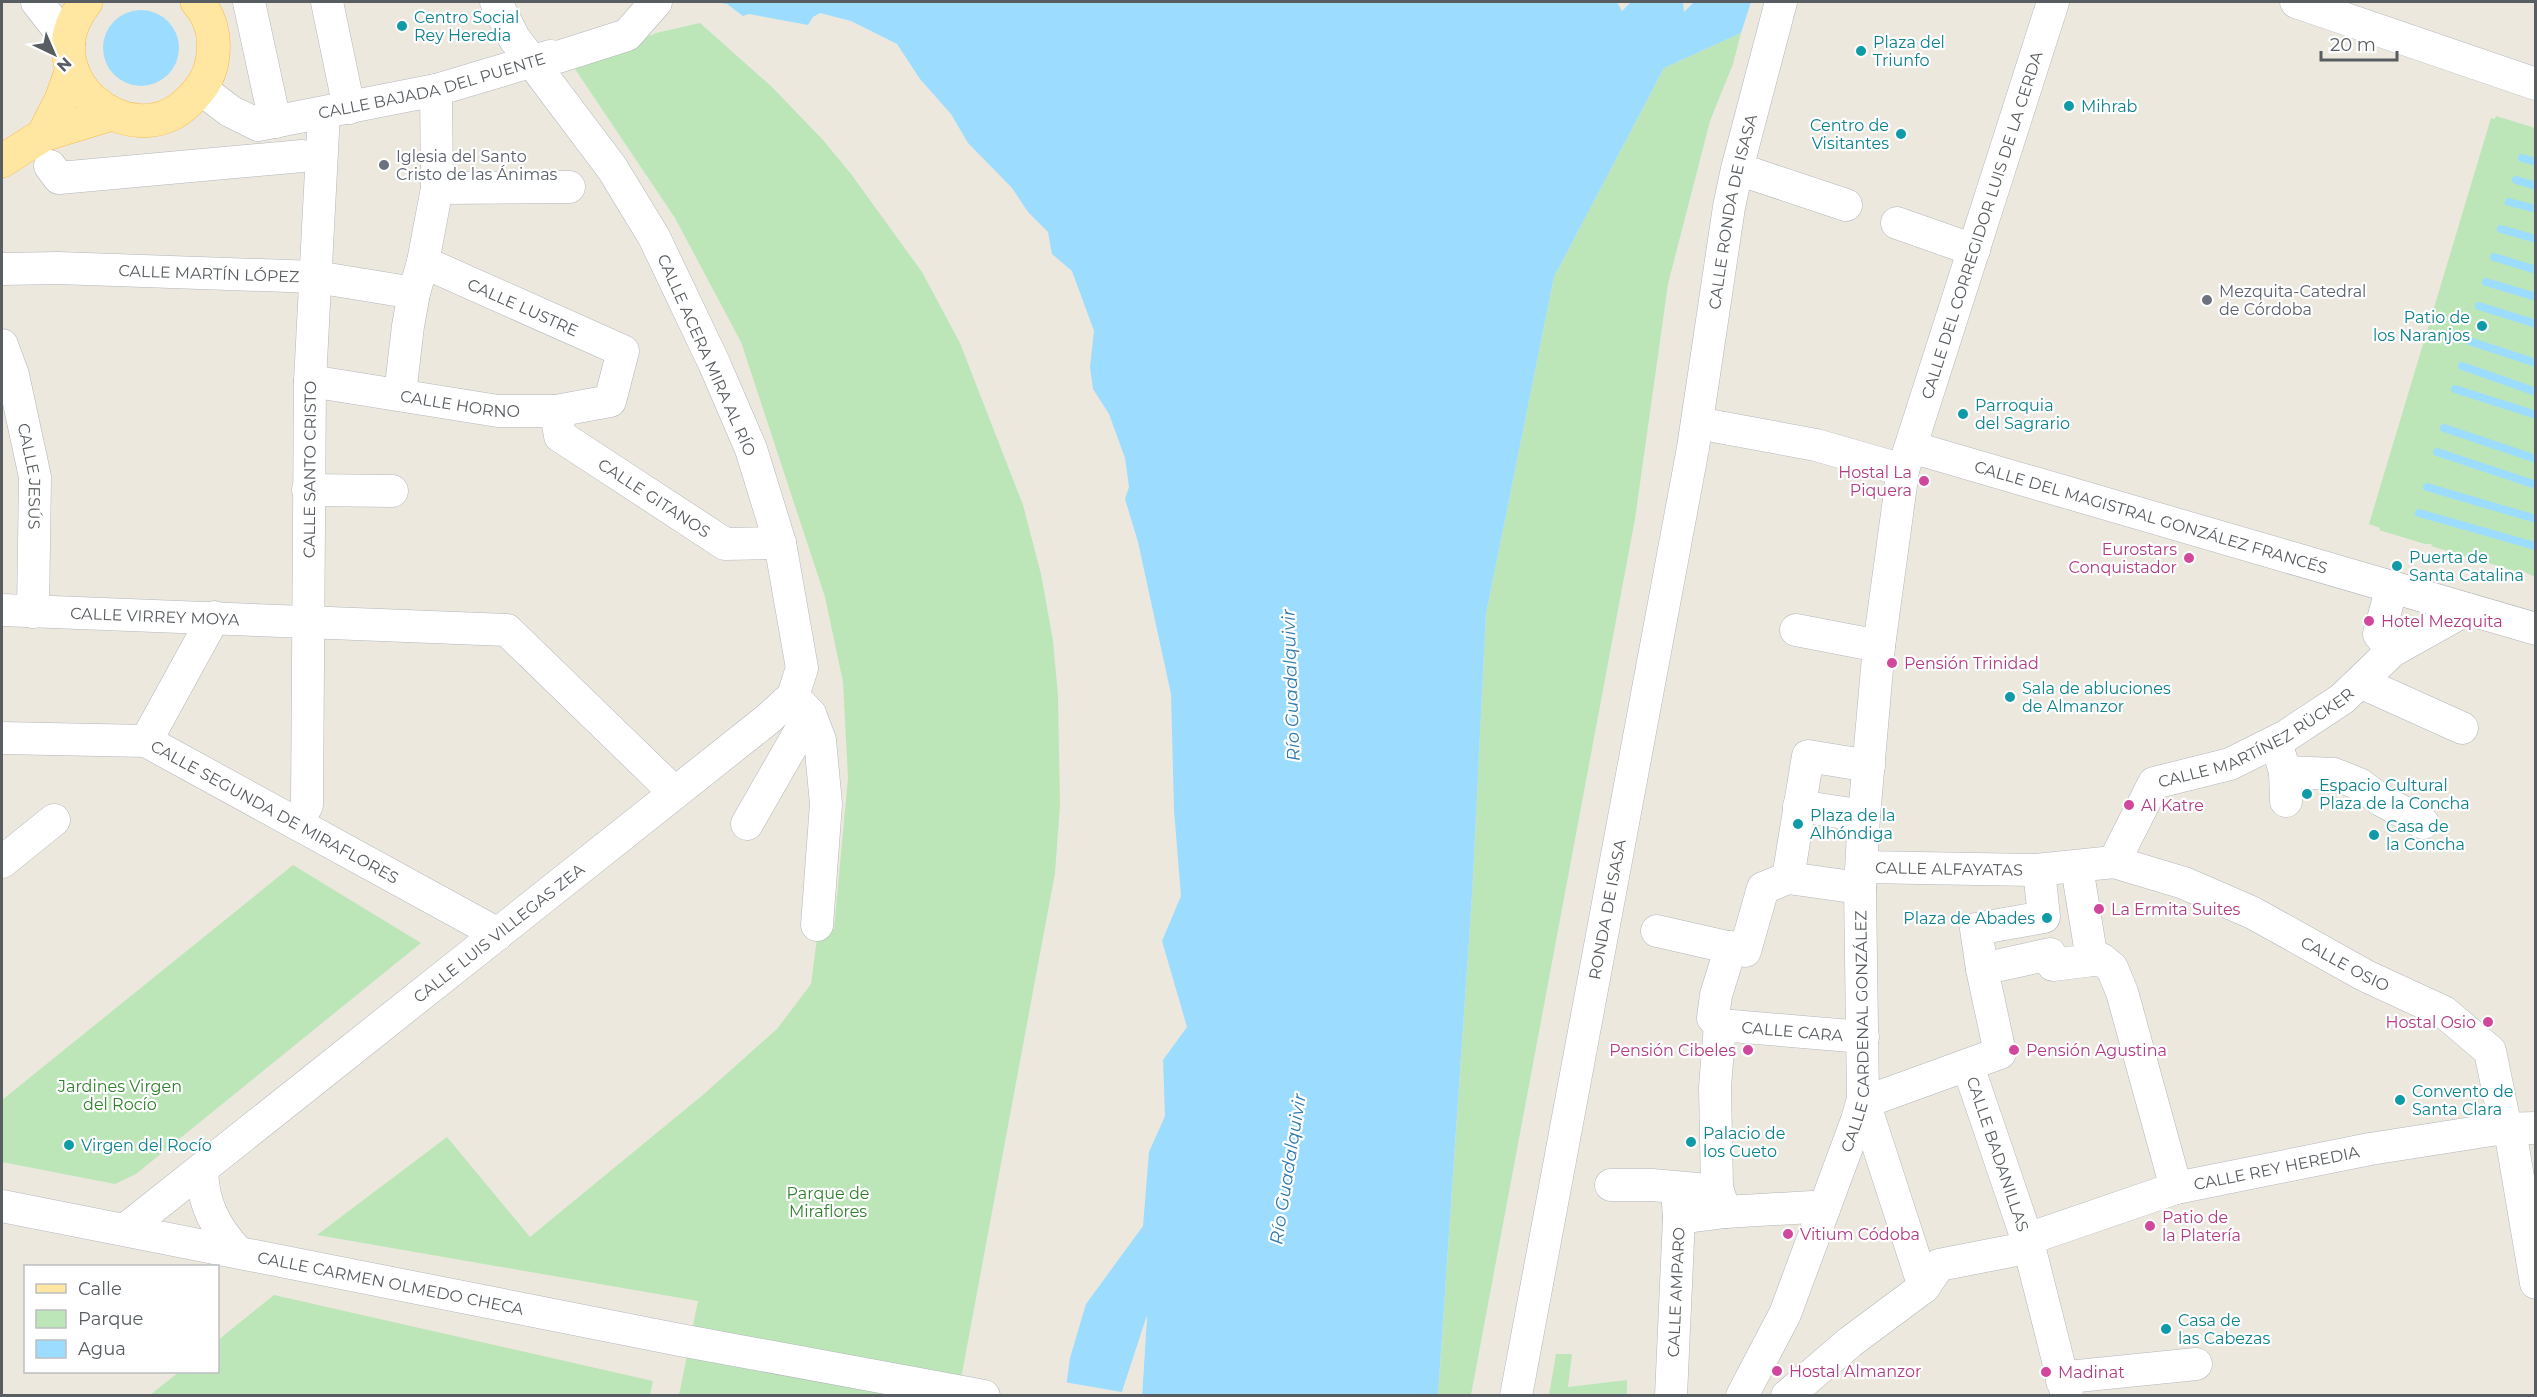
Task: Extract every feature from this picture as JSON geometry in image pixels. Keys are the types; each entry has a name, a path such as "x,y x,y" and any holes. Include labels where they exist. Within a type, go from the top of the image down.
{"main road":[{"path":"43,135 60,100 71,56 72,26 86,2"},
{"path":"71,56 81,88 95,103 112,114 136,120 161,117 183,107 201,89 210,70 214,49 211,27 197,2"},
{"path":"2,161 43,135 112,114"}],"street":[{"path":"38,2 71,56"},
{"path":"249,2 275,122"},
{"name":"CALLE SANTO CRISTO","path":"297,824 308,805 307,621 310,381 316,278 337,111 327,2"},
{"name":"CALLE ACERA MIRA AL RÍO","path":"496,2 514,38 612,168 654,237 714,363 751,449 780,543 802,668 801,705 747,824"},
{"name":"CALLE BAJADA DEL PUENTE","path":"201,89 230,111 258,125 337,111 436,90 550,56 558,57 627,35 656,2"},
{"name":"CALLE RONDA DE ISASA","path":"1697,423 1731,198 1781,2"},
{"name":"CALLE DEL CORREGIDOR LUIS DE LA CERDA","path":"1907,458 2053,2"},
{"path":"2296,2 2535,84"},
{"path":"400,394 408,326 423,262 436,188 436,90"},
{"path":"50,166 59,178 302,156"},
{"path":"1752,174 1846,205"},
{"path":"436,188 569,187"},
{"path":"1897,223 1974,250"},
{"name":"CALLE LUSTRE","path":"423,262 623,351 610,401"},
{"name":"CALLE MARTÍN LÓPEZ","path":"2,269 316,278 414,293"},
{"name":"CALLE JESÚS","path":"2,345 13,375 35,477 33,612"},
{"name":"CALLE HORNO","path":"310,381 498,411 556,411 610,401"},
{"name":"CALLE GITANOS","path":"556,411 560,436 725,544 780,543"},
{"name":"CALLE DEL MAGISTRAL GONZÁLEZ FRANCÉS","path":"1697,423 1816,446 1907,458 2392,587 2535,629"},
{"name":"RONDA DE ISASA","path":"1516,1395 1697,423"},
{"name":"CALLE CARDENAL GONZÁLEZ","path":"1742,1395 1785,1314 1863,1099 1861,878 1864,816 1879,646 1907,458"},
{"path":"308,489 392,491"},
{"path":"2392,587 2379,634 2392,651"},
{"name":"CALLE MARTÍNEZ RÜCKER","path":"2114,862 2154,783 2230,764 2286,736 2342,699 2392,651 2467,609"},
{"name":"CALLE VIRREY MOYA","path":"2,610 507,630 675,793"},
{"path":"146,741 214,617"},
{"path":"1796,630 1879,646"},
{"path":"2362,680 2371,687 2462,728"},
{"path":"801,705 820,740 826,804 817,925"},
{"name":"CALLE LUIS VILLEGAS ZEA","path":"126,1229 768,719 801,705"},
{"name":"CALLE SEGUNDA DE MIRAFLORES","path":"2,738 146,741 498,934"},
{"path":"2276,740 2290,781 2334,774 2359,784 2423,823"},
{"path":"1657,931 1745,951 1776,883 1799,806 1808,756 1869,766"},
{"path":"1799,806 1864,816"},
{"path":"2,862 54,820"},
{"path":"1924,1287 1863,1099 1876,1098 2000,1053 1982,975 1976,928 2044,917 2037,870 2114,862"},
{"name":"CALLE OSIO","path":"2114,862 2158,874 2253,912 2366,975 2444,1012 2490,1051 2504,1119 2522,1129 2535,1283"},
{"path":"2077,867 2102,964 2122,992 2176,1188"},
{"name":"CALLE ALFAYATAS","path":"1861,878 2037,870"},
{"path":"1776,883 1861,878"},
{"name":"CALLE CARA","path":"1731,947 1716,995 1713,1018 1720,1025 1863,1037"},
{"path":"1982,975 2050,954 2053,965 2102,964"},
{"name":"CALLE CARA","path":"1720,1025 1715,1087 1721,1200"},
{"name":"CALLE BADANILLAS","path":"1968,1066 1992,1130 2028,1242 2065,1388"},
{"name":"CALLE REY HEREDIA","path":"1787,1395 1850,1342 1924,1287 1939,1265 2021,1249 2033,1237 2176,1188 2370,1149 2498,1129 2522,1129"},
{"path":"202,1170 202,1190 209,1212 219,1232 237,1251"},
{"path":"1611,1185 1652,1185 1678,1203 1721,1200 1824,1209"},
{"name":"CALLE AMPARO","path":"1671,1395 1678,1203"},
{"name":"CALLE CARMEN OLMEDO CHECA","path":"2,1206 680,1340 984,1395"},
{"path":"2065,1388 2078,1376 2196,1365"}],"green space":[{"name":"Parque de Miraflores","path":"700,23 772,87 823,140 851,174 922,272 960,343 1023,505 1041,574 1053,641 1058,695 1060,805 1055,873 958,1395 679,1395 698,1301 317,1235 447,1137 530,1237 704,1094 777,1029 811,984 818,930 834,929 848,778 843,682 825,597 741,342 675,218 575,69 656,33"},
{"path":"1741,33 1733,64 1710,121 1668,284 1635,519 1471,1395 1438,1396 1472,896 1486,614 1554,277 1664,68"},
{"name":"Patio de los Naranjos","path":"2496,116 2535,128 2535,577 2520,570 2518,572 2476,559 2476,557 2470,558 2431,546 2432,544 2379,530 2380,528 2369,524 2491,118 2495,119"},
{"name":"Jardines Virgen del Rocío","path":"293,865 421,943 136,1174 115,1184 2,1162 2,1100"},
{"path":"274,1295 653,1381 650,1395 150,1395 178,1373 219,1373 219,1339"},
{"path":"1556,1354 1572,1354 1568,1387 1627,1380 1627,1395 1549,1395"}],"water":[{"name":"Río Guadalquivir","path":"715,2 1617,2 1622,11 1631,2 1683,2 1684,12 1694,2 1751,2 1741,33 1664,68 1554,277 1486,614 1472,896 1438,1395 1142,1395 1147,1317 1121,1395 1065,1395 1070,1358 1086,1304 1143,1226 1149,1152 1165,1116 1163,1060 1187,1027 1162,941 1181,896 1174,810 1171,694 1138,542 1125,499 1129,487 1125,458 1109,414 1093,389 1090,367 1094,331 1072,271 1052,254 1048,232 1028,212 1012,188 968,143 951,114 920,79 897,44 851,21 820,13 813,17 808,25 749,14 743,16 727,4"},
{"path":"141,10 156,13 168,21 176,33 179,48 176,63 168,75 156,83 141,86 126,83 114,75 106,63 103,48 106,33 114,21 126,13"}],"pier":[{"path":"1147,1315 1142,1395 1139,1395 1144,1330 1124,1396 1062,1396 1064,1382 1122,1392"}],"waterway":[{"path":"2522,158 2536,162"},
{"path":"2516,180 2536,186"},
{"path":"2509,202 2536,209"},
{"path":"2501,229 2536,239"},
{"path":"2494,257 2536,270"},
{"path":"2486,282 2536,297"},
{"path":"2479,306 2536,324"},
{"path":"2469,341 2536,363"},
{"path":"2462,366 2536,392"},
{"path":"2455,389 2536,415"},
{"path":"2444,428 2536,459"},
{"path":"2437,452 2536,485"},
{"path":"2427,487 2536,519"},
{"path":"2419,513 2535,546"}],"place":[{"name":"Centro Social Rey Heredia","path":"402,26"},
{"name":"Plaza del Triunfo","path":"1861,51"},
{"name":"Mihrab","path":"2069,106"},
{"name":"Centro de Visitantes","path":"1901,134"},
{"name":"Iglesia del Santo Cristo de las Ánimas","path":"384,165"},
{"name":"Mezquita-Catedral de Córdoba","path":"2207,300"},
{"name":"Patio de los Naranjos","path":"2482,326"},
{"name":"Parroquia del Sagrario","path":"1963,414"},
{"name":"Hostal La Piquera","path":"1924,481"},
{"name":"Eurostars Conquistador","path":"2189,558"},
{"name":"Puerta de Santa Catalina","path":"2397,566"},
{"name":"Hotel Mezquita","path":"2369,621"},
{"name":"Pensión Trinidad","path":"1892,663"},
{"name":"Sala de abluciones de Almanzor","path":"2010,697"},
{"name":"Espacio Cultural Plaza de la Concha","path":"2307,794"},
{"name":"Al Katre","path":"2129,805"},
{"name":"Plaza de la Alhóndiga","path":"1798,824"},
{"name":"Casa de la Concha","path":"2374,835"},
{"name":"La Ermita Suites","path":"2099,909"},
{"name":"Plaza de Abades","path":"2047,918"},
{"name":"Hostal Osio","path":"2488,1022"},
{"name":"Pensión Cibeles","path":"1748,1050"},
{"name":"Pensión Agustina","path":"2014,1050"},
{"name":"Convento de Santa Clara","path":"2400,1100"},
{"name":"Palacio de los Cueto","path":"1691,1142"},
{"name":"Virgen del Rocío","path":"69,1145"},
{"name":"Patio de la Platería","path":"2150,1226"},
{"name":"Vitium Códoba","path":"1788,1234"},
{"name":"Casa de las Cabezas","path":"2166,1329"},
{"name":"Hostal Almanzor","path":"1777,1371"},
{"name":"Madinat","path":"2046,1372"}]}
